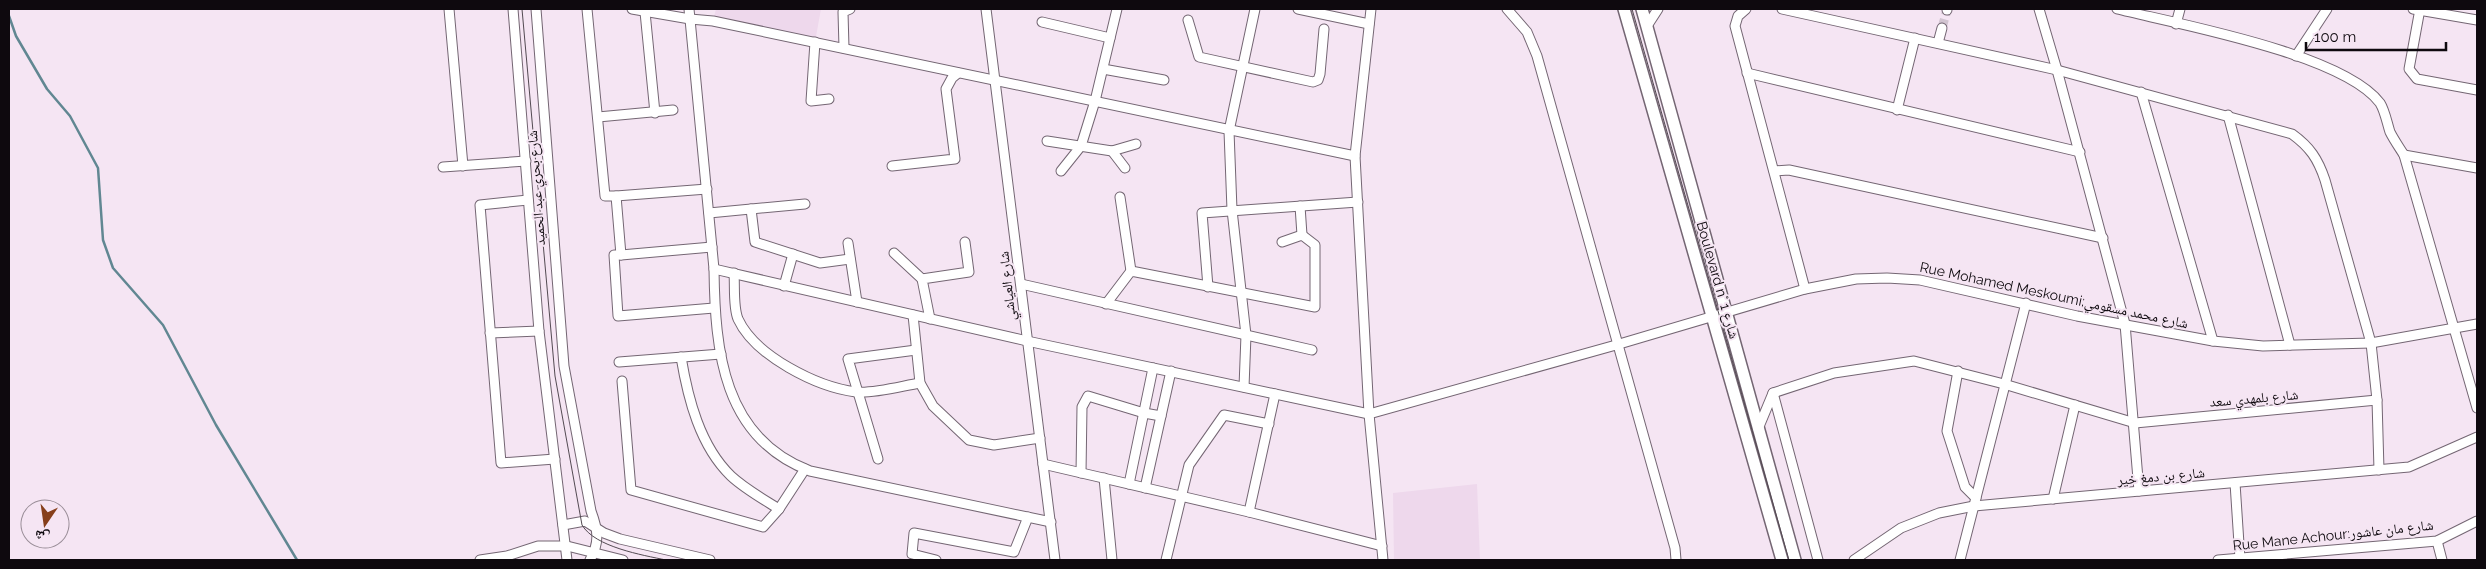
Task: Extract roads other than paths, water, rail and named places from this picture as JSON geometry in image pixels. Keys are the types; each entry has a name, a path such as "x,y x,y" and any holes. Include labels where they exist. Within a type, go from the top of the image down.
{"main road":[{"name":"Boulevard n° شارع 1","path":"1624,9 1782,560"},
{"name":"Boulevard n° شارع 1","path":"1642,9 1796,560"}],"street":[{"path":"449,9 464,166"},
{"path":"513,9 539,331 562,525 567,546 567,560"},
{"name":"شارع بحري عبد الحميد","path":"536,9 564,366 591,511 598,528"},
{"path":"587,9 605,196 707,189"},
{"path":"632,9 713,21 1355,156"},
{"path":"689,9 714,269 714,308 728,387 742,415 753,431 762,442 777,454 805,469 1051,522"},
{"path":"844,48 843,12 850,9"},
{"name":"شارع العياشي","path":"986,9 1055,560"},
{"path":"1061,171 1081,146 1095,101 1117,9"},
{"path":"1244,387 1246,336 1232,210 1229,131 1255,9"},
{"path":"1298,9 1369,24"},
{"path":"1371,9 1355,156 1369,414 1383,560"},
{"path":"1507,9 1527,32 1536,56 1616,346 1672,539 1676,560"},
{"path":"1647,26 1658,9"},
{"path":"1746,9 1738,16 1735,26 1805,289"},
{"path":"1782,9 2057,70 2228,115 2292,134 2307,144 2318,159 2371,343 2377,400 2379,470"},
{"path":"2039,9 2080,152 2125,324 2135,423 2139,491"},
{"path":"2117,9 2296,56 2328,67 2367,91 2380,104 2391,134 2404,155 2477,408"},
{"path":"2176,24 2180,9"},
{"path":"2296,56 2327,9"},
{"path":"2477,20 2418,9 2409,69 2416,79 2477,90"},
{"path":"646,12 655,113"},
{"path":"1188,20 1199,57 1313,82 1318,80 1324,29"},
{"path":"1042,22 1110,38"},
{"path":"1938,43 1942,28"},
{"path":"1897,110 1915,38"},
{"path":"815,42 811,101 830,99"},
{"path":"1102,69 1164,80"},
{"path":"892,166 955,159 946,89 952,78 958,73"},
{"path":"1747,73 2080,152"},
{"path":"2141,92 2213,341"},
{"path":"598,117 673,110"},
{"path":"2228,115 2290,345"},
{"path":"1047,141 1112,151 1136,144"},
{"path":"1112,151 1125,168"},
{"path":"2404,155 2477,168"},
{"path":"443,167 526,161"},
{"path":"1774,170 1789,170 2103,238"},
{"path":"616,196 621,255"},
{"path":"1106,304 1132,271 1120,197"},
{"path":"528,200 480,205 501,463 555,458"},
{"path":"1208,287 1202,213 1358,202"},
{"path":"709,213 805,204"},
{"path":"1132,271 1241,294 1315,307 1315,245 1302,235 1300,206"},
{"path":"751,209 755,242 820,263 850,259"},
{"path":"1282,242 1302,235"},
{"path":"922,279 969,272 965,242"},
{"path":"848,243 857,302"},
{"path":"712,247 614,255 618,316 714,308"},
{"path":"894,253 922,279 930,319"},
{"path":"784,286 793,254"},
{"path":"714,269 930,319 1369,414"},
{"path":"734,274 738,318 747,332 765,352 816,383 857,392 920,383"},
{"name":"Rue Mohamed Meskoumi;شارع محمد مسقومي","path":"1369,414 1616,346 1805,289 1856,279 1920,280 2077,316 2213,341 2263,346 2371,343 2477,324"},
{"path":"1021,284 1312,350"},
{"path":"1960,560 2026,303"},
{"path":"912,315 920,383 933,406 970,440 994,445 1040,438"},
{"path":"490,333 539,331"},
{"path":"878,459 848,359 916,350"},
{"path":"619,362 721,354"},
{"path":"681,357 687,393 697,421 715,456 731,476 779,509"},
{"path":"1758,428 1773,393 1834,373 1914,361 1958,371 2135,423"},
{"path":"1129,484 1153,368"},
{"path":"1145,488 1171,371"},
{"path":"1958,371 1947,431 1965,487 1975,502"},
{"path":"622,381 631,490 763,527 779,509 805,469"},
{"path":"1773,393 1818,560"},
{"path":"1249,512 1275,394"},
{"path":"1081,473 1082,407 1088,396 1144,413 1161,416"},
{"name":"شارع بلمهدي سعد","path":"2135,423 2377,400"},
{"path":"2053,499 2075,405"},
{"path":"1170,559 1181,496 1189,465 1224,415 1269,424"},
{"name":"شارع بن دمغ خير","path":"1854,560 1901,528 1939,513 1975,502 2053,499 2409,467 2477,438"},
{"path":"1043,464 1249,512 1382,546"},
{"path":"1104,478 1112,560"},
{"path":"2234,483 2240,559"},
{"path":"936,560 912,554 914,533 1014,556 1028,517"},
{"path":"562,525 585,521 620,539 710,560"},
{"name":"Rue Mane Achour;شارع مان عاشور","path":"2218,560 2437,541 2477,521"},
{"path":"592,557 598,541 598,528"},
{"path":"2437,541 2442,560"},
{"path":"480,560 518,556 538,546 567,546 592,557 623,560"}],"waterway":[{"path":"9,16 16,36 47,89 70,116 98,168 103,240 113,268 163,325 216,425 297,560"}],"tunnel":[{"path":"1942,28 1947,10"}],"tram line":[{"path":"522,9 555,376 582,525 588,533 608,544 632,553 666,560"},
{"path":"1632,9 1789,560"}]}
